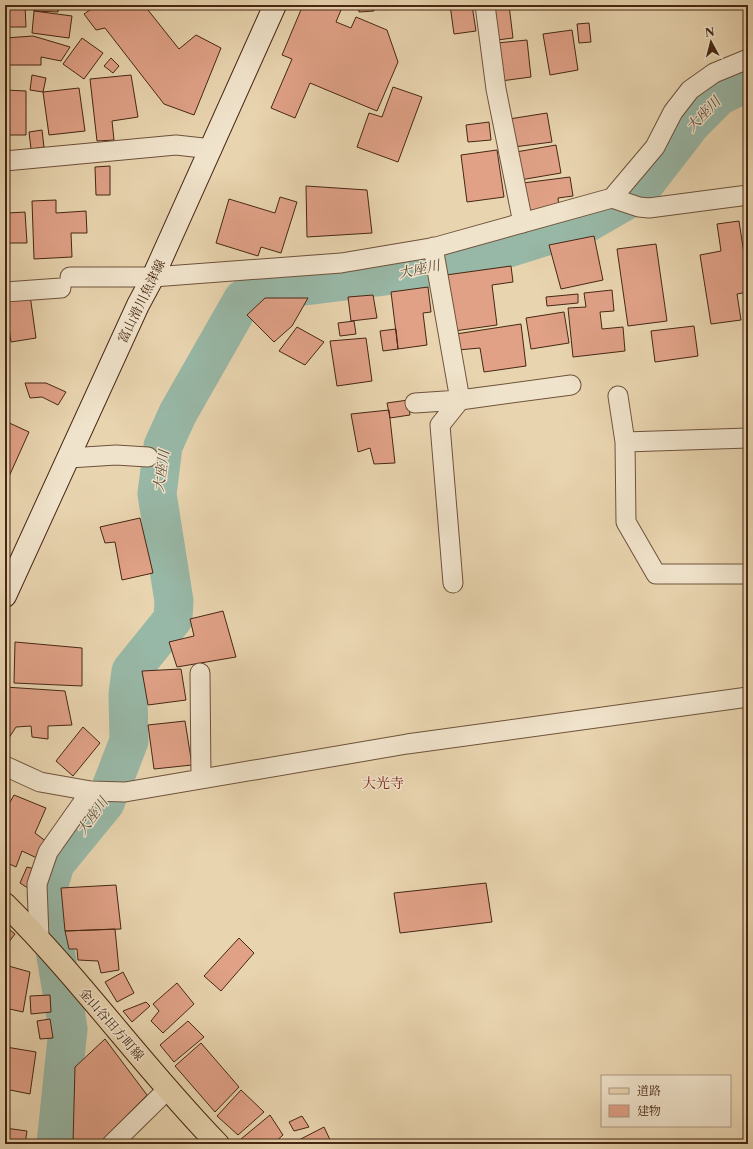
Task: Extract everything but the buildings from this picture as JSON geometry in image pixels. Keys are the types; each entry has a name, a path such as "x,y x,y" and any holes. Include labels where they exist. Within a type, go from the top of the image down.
{"main road":[{"name":"富山滑川魚津線","path":"5,596 138,305 153,277 212,149 275,5"},
{"name":"金山谷田方町線","path":"5,904 39,938 168,1089 218,1144"}],"street":[{"path":"486,5 496,89 523,223"},
{"path":"612,198 655,147 673,112 690,90 714,74 748,59"},
{"path":"5,160 176,145 212,149"},
{"path":"5,292 66,282 341,263 433,247 612,198 639,207 649,208 748,195"},
{"path":"433,247 460,400 440,425 453,583"},
{"path":"415,403 460,400 571,385"},
{"path":"618,396 625,442 626,522 656,574 748,574"},
{"path":"625,442 748,438"},
{"path":"69,458 116,455 148,457"},
{"path":"200,673 201,778"},
{"path":"5,766 40,782 91,791 125,792 407,744 748,696"},
{"path":"39,938 37,884 48,852 91,791"},
{"path":"112,1144 168,1089"}],"waterway":[{"name":"大座川","path":"56,1144 68,1029 46,895 55,864 105,803 129,741 128,694 131,671 173,619 174,601 157,494 163,446 178,413 243,299 261,289 305,286 401,274 495,252 585,224 637,194 691,124 719,96 748,82"}],"district":[{"name":"大光寺","path":"383,783"}]}
